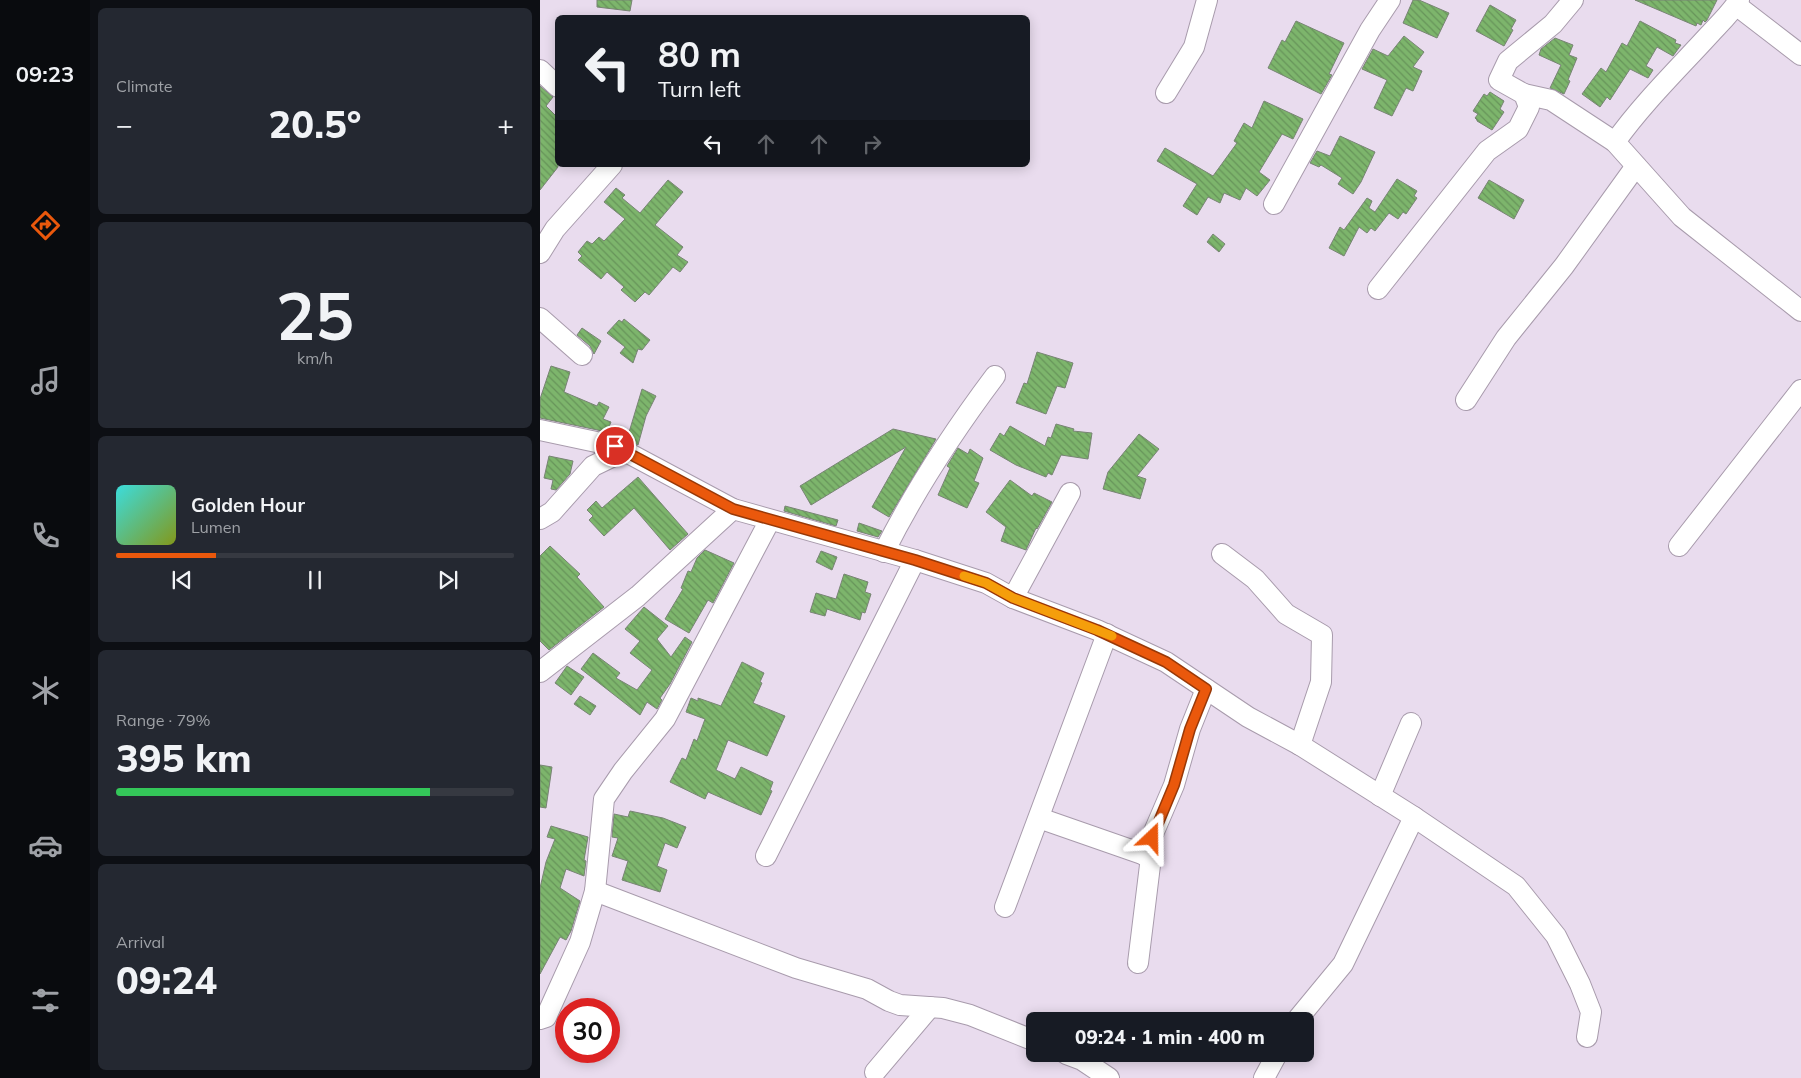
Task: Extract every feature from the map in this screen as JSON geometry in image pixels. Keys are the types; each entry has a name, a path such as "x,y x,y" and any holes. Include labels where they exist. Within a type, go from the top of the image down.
{"street":[{"path":"1166,93 1194,47 1207,0"},
{"path":"1572,0 1554,24 1508,61 1499,80 1524,94 1551,100 1615,142 1682,217 1801,311"},
{"path":"1274,204 1370,30 1382,2"},
{"path":"1615,142 1634,116 1678,70 1737,3 1801,55"},
{"path":"540,70 555,84"},
{"path":"1378,289 1487,151 1518,129 1529,107 1524,94"},
{"path":"1466,400 1506,338 1564,266 1636,166"},
{"path":"540,253 555,228 610,167"},
{"path":"540,318 582,355"},
{"path":"884,552 898,522 931,468 962,420 995,376"},
{"path":"1678,546 1801,390"},
{"path":"540,430 615,446 733,509 915,560 986,583 1013,598 1107,634 1166,662 1248,717 1300,745 1414,817 1516,886 1556,936 1580,984 1591,1012 1587,1038"},
{"path":"540,519 552,512 593,466 603,444"},
{"path":"593,466 624,451"},
{"path":"1013,598 1070,493"},
{"path":"540,672 638,596 733,509"},
{"path":"540,1019 546,1017 580,942 595,890 604,799 623,771 664,719 770,520"},
{"path":"1222,554 1255,579 1286,614 1322,635 1321,682 1300,745"},
{"path":"766,856 915,560"},
{"path":"1005,907 1107,634"},
{"path":"1144,855 1174,785 1190,729 1206,689"},
{"path":"1380,796 1411,723"},
{"path":"1303,1012 1343,964 1414,817"},
{"path":"1039,818 1151,857 1138,963"},
{"path":"595,890 796,968 867,988 900,1005 943,1008 970,1015 1026,1037"},
{"path":"875,1072 930,1007"},
{"path":"1085,1062 1109,1078"},
{"path":"1264,1078 1273,1062"}],"building":[{"path":"597,0 632,0 630,11 597,7"},
{"path":"1413,0 1419,0 1449,13 1437,38 1403,23"},
{"path":"1635,0 1717,0 1707,20 1705,22 1703,20 1701,25 1697,23 1696,26"},
{"path":"1490,5 1516,20 1504,46 1476,31"},
{"path":"1296,21 1344,43 1329,74 1332,75 1321,94 1268,68 1282,40 1285,42"},
{"path":"1640,21 1676,40 1675,43 1681,45 1673,56 1657,47 1646,66 1653,70 1648,78 1630,69 1610,100 1607,97 1600,107 1582,94 1601,68 1606,72 1622,43 1627,46"},
{"path":"1404,36 1424,52 1413,67 1422,71 1413,91 1406,88 1392,116 1374,108 1387,80 1362,69 1373,49 1388,56"},
{"path":"1555,38 1573,45 1569,55 1577,58 1564,94 1550,88 1561,65 1539,55 1541,49"},
{"path":"540,86 553,97 546,106 555,115 555,167 558,167 540,190"},
{"path":"1490,92 1504,101 1500,109 1504,112 1492,130 1477,121 1475,118 1478,114 1473,111 1484,94 1487,96"},
{"path":"1264,101 1303,119 1293,139 1282,134 1259,172 1270,180 1257,196 1246,188 1240,200 1224,193 1220,203 1208,197 1197,215 1183,206 1197,184 1157,161 1165,148 1213,176 1237,143 1234,141 1244,123 1252,128"},
{"path":"1340,136 1375,152 1361,182 1353,194 1338,184 1342,178 1321,165 1319,167 1310,163 1317,151 1330,156"},
{"path":"1397,179 1417,191 1414,196 1417,198 1406,214 1403,212 1398,219 1389,213 1375,231 1371,228 1367,233 1359,227 1344,256 1329,248 1340,227 1344,230 1367,198 1372,201 1369,208 1375,212"},
{"path":"668,180 683,192 655,225 683,247 677,255 688,262 680,272 673,267 649,295 645,292 635,302 621,290 624,287 607,272 601,279 578,260 582,256 578,252 587,241 592,244 599,237 604,241 625,219 604,202 616,188 625,195 622,198 640,213"},
{"path":"1489,180 1524,200 1514,219 1478,198"},
{"path":"1213,234 1225,244 1219,252 1207,242"},
{"path":"624,319 650,340 642,350 638,349 633,363 620,353 625,347 607,333 619,320 622,322"},
{"path":"582,328 601,341 594,354 590,346 577,335"},
{"path":"1037,352 1073,363 1065,388 1057,386 1046,414 1016,403 1024,383 1027,384"},
{"path":"551,366 570,372 564,392 597,406 599,402 609,407 603,419 611,422 607,432 540,418 540,399"},
{"path":"642,389 656,396 646,416 638,445 627,439"},
{"path":"1056,424 1074,429 1073,431 1092,433 1088,459 1061,455 1052,475 1048,473 1046,477 1016,465 990,450 1000,433 1004,436 1010,426 1045,446 1048,437 1051,438"},
{"path":"893,429 936,439 889,517 872,507 906,447 811,505 800,486"},
{"path":"1139,434 1159,449 1137,476 1146,479 1140,499 1103,489 1108,472"},
{"path":"958,448 968,454 970,449 983,458 974,481 979,483 967,508 938,495 950,468 947,466"},
{"path":"549,456 573,461 570,474 556,490 551,489 553,480 544,478"},
{"path":"638,477 688,534 670,550 634,508 604,536 589,520 593,516 587,510 596,501 602,508"},
{"path":"1010,480 1032,496 1034,493 1052,502 1036,528 1026,550 1001,541 1006,527 986,512"},
{"path":"785,506 838,520 836,526 784,511"},
{"path":"859,523 882,531 878,537 857,531"},
{"path":"550,546 580,574 577,577 604,607 549,650 540,641 540,556"},
{"path":"705,550 734,563 713,603 708,600 689,633 665,619 683,589 681,588 688,571 691,572 697,558"},
{"path":"821,551 837,557 832,570 816,562"},
{"path":"844,574 868,582 865,592 871,594 865,613 862,612 860,620 827,609 825,616 810,612 816,593 836,599"},
{"path":"644,607 668,626 657,639 671,657 685,637 692,642 670,684 660,698 662,700 657,709 647,702 640,715 581,669 593,653 620,673 616,678 637,690 652,670 630,653 640,641 625,629"},
{"path":"742,662 764,673 760,682 762,683 753,703 785,716 767,756 728,740 716,770 735,779 741,767 773,782 770,790 772,791 761,815 708,792 705,799 670,782 682,758 686,760 694,739 697,741 705,719 686,712 691,698 698,701 698,698 721,706"},
{"path":"567,666 584,677 571,695 555,683"},
{"path":"580,696 596,706 590,715 574,704"},
{"path":"540,765 552,767 546,808 540,807"},
{"path":"630,811 663,818 686,827 677,848 665,843 657,866 667,870 660,892 622,880 628,861 612,856 618,838 612,837 614,814 628,817"},
{"path":"551,826 588,837 584,860 586,861 584,876 566,869 560,888 580,901 571,931 566,940 560,937 540,974 540,888 546,862 555,839 547,837"}],"slow traffic":[{"path":"964,576 986,583 1013,598 1112,636"}],"route":[{"path":"615,446 733,509 915,560 986,583 1013,598 1097,630 1166,662 1206,689 1190,729 1174,785 1152,838"}]}
